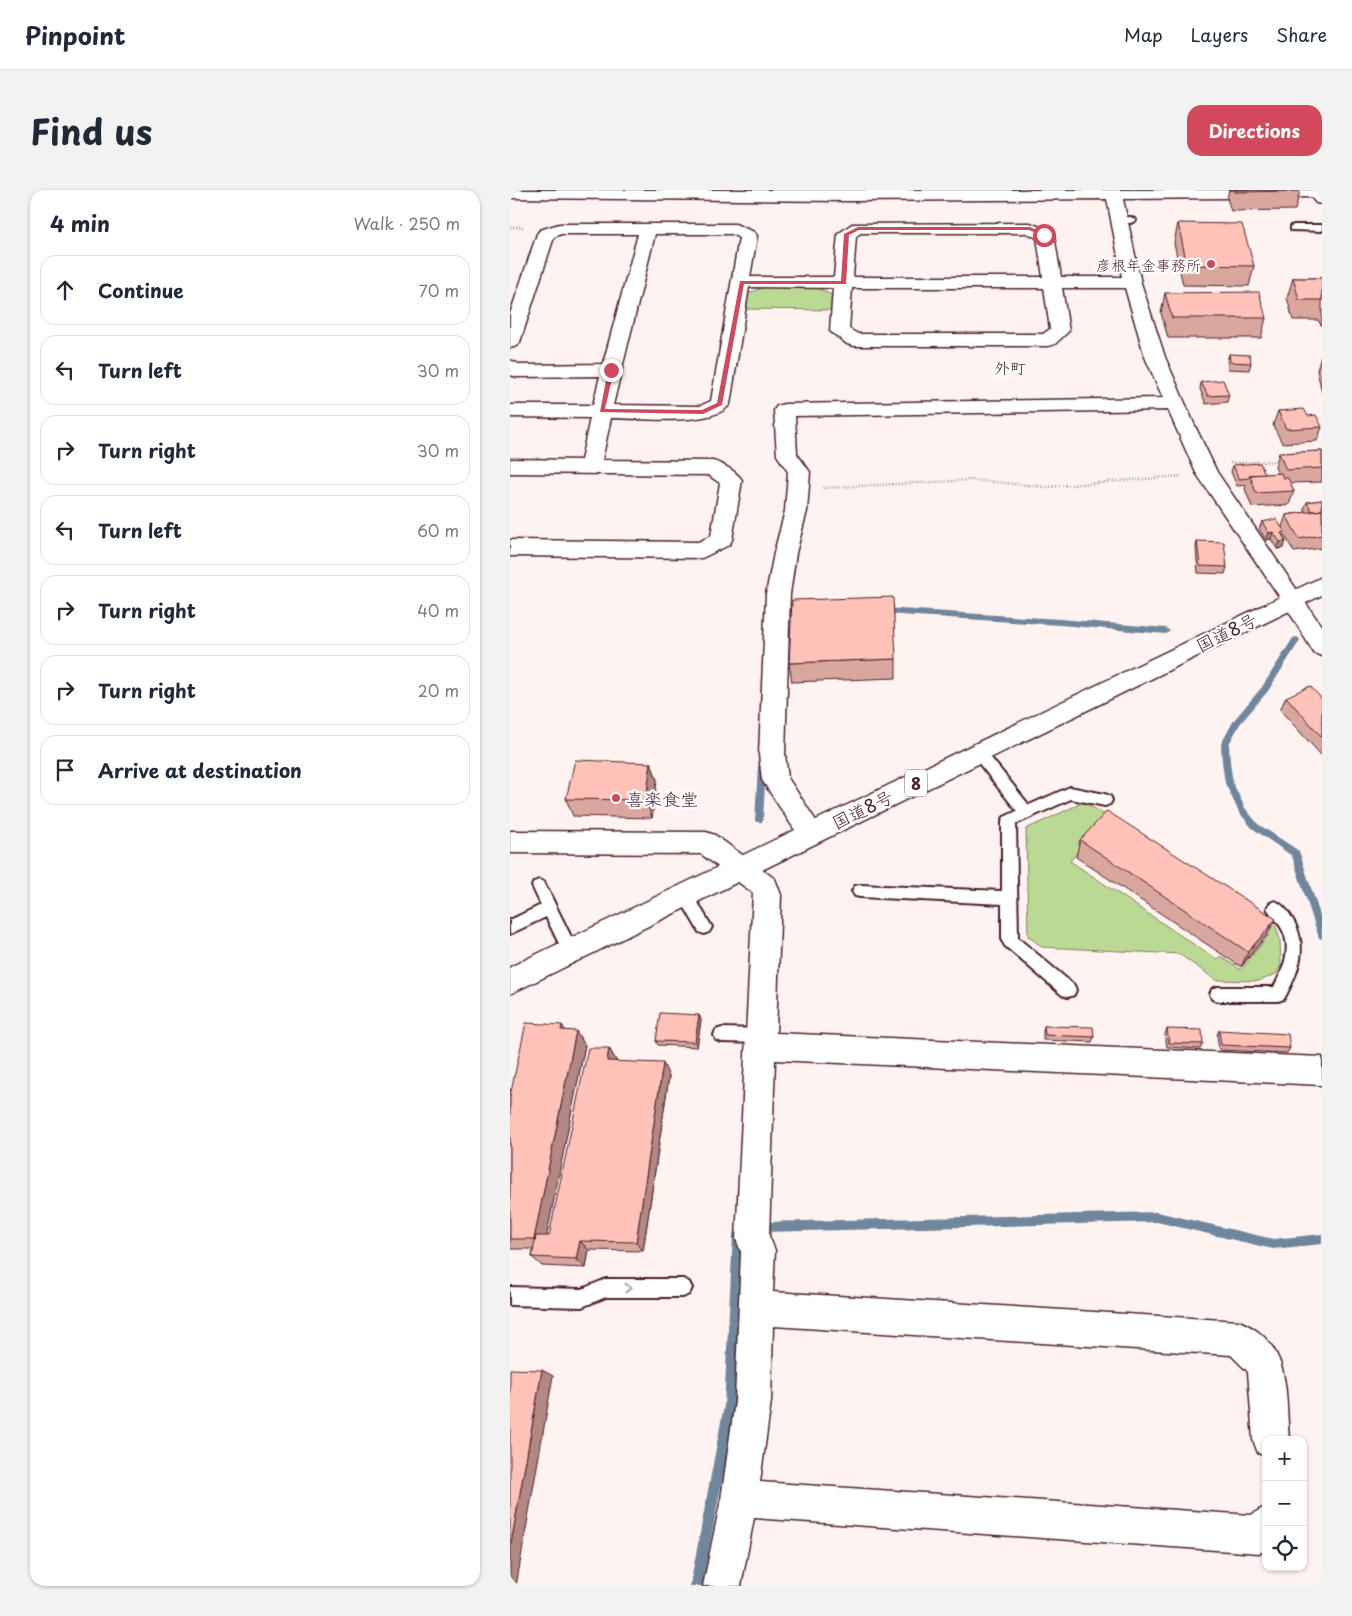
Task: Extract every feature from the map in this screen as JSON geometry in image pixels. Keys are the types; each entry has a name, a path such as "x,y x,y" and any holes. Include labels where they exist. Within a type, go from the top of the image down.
{"main road":[{"path":"1116,192 1115,206 1125,220 1132,283 1155,357 1176,404 1205,468 1293,599 1322,647"},
{"path":"510,193 1291,192 1318,194"},
{"path":"510,342 546,234 559,228 735,230 748,236 742,282 720,404 703,412 510,411"},
{"path":"858,228 1030,228 1044,235 1051,283 1060,331 1048,340 854,340 839,331 847,234 858,228"},
{"path":"590,466 611,370 648,230"},
{"path":"742,282 1132,283"},
{"path":"510,366 518,371 611,370"},
{"path":"811,834 775,780 772,754 778,594 785,553 796,511 799,472 787,455 784,410 1176,404"},
{"path":"510,466 713,468 731,480 721,540 702,550 510,548"},
{"name":"国道8号","path":"510,981 1322,585"},
{"path":"510,842 706,843 765,887 752,1239 758,1250 753,1401 739,1499 722,1586"},
{"path":"760,1041 1322,1071"},
{"path":"757,1308 1239,1338 1265,1364 1271,1436"},
{"path":"739,1499 1260,1534 1265,1526"}],"lane":[{"path":"1294,228 1322,228"},
{"path":"978,752 1027,813"},
{"path":"1068,990 1010,941 1009,821 1070,793 1105,800"},
{"path":"539,886 570,951"},
{"path":"860,891 1010,898"},
{"path":"685,894 704,927"},
{"path":"510,927 550,908"},
{"path":"1218,994 1278,994 1292,971 1296,948 1288,921 1275,908"},
{"path":"722,1036 760,1041"},
{"path":"510,1296 582,1298 606,1288 682,1288"}],"path":[{"path":"798,489 971,480 1048,487 1148,480 1195,474 1216,463 1283,461"}],"green space":[{"path":"767,286 818,288 833,296 833,310 745,309 747,294"},
{"path":"1084,802 1143,839 1105,823 1070,861 1217,960 1220,956 1241,970 1269,935 1229,908 1269,919 1276,927 1280,940 1281,966 1276,974 1259,981 1216,980 1179,954 1042,947 1028,936 1026,829"}],"building":[{"path":"1235,190 1300,190 1300,191 1235,192"},
{"path":"1178,223 1242,224 1254,266 1187,265"},
{"path":"1293,278 1322,278 1322,300 1299,300"},
{"path":"1259,292 1266,318 1172,318 1165,293"},
{"path":"1229,354 1250,355 1251,363 1230,362"},
{"path":"1223,380 1229,395 1208,396 1201,382"},
{"path":"1304,409 1308,416 1316,415 1322,427 1286,429 1278,411"},
{"path":"1322,451 1322,468 1286,470 1279,453"},
{"path":"1260,463 1265,474 1250,475 1249,478 1239,479 1233,465"},
{"path":"1281,473 1283,478 1288,478 1294,491 1256,493 1250,475"},
{"path":"1322,500 1322,510 1312,511 1307,502"},
{"path":"1322,510 1322,535 1299,539 1286,515"},
{"path":"1276,519 1285,532 1281,533 1286,541 1280,542 1273,532 1269,533 1262,522"},
{"path":"1197,541 1224,542 1227,567 1200,566"},
{"path":"893,597 896,659 789,663 792,600"},
{"path":"1310,686 1322,699 1322,737 1286,697"},
{"path":"575,760 651,763 646,800 566,799"},
{"path":"1107,811 1276,919 1248,952 1080,840"},
{"path":"660,1013 699,1015 695,1042 656,1041"},
{"path":"526,1023 562,1025 561,1030 576,1031 534,1239 510,1239 510,1096"},
{"path":"1044,1026 1093,1027 1094,1037 1045,1035"},
{"path":"1167,1029 1202,1030 1203,1044 1169,1043"},
{"path":"1219,1030 1288,1034 1290,1048 1221,1045"},
{"path":"588,1048 609,1048 607,1061 663,1063 636,1242 580,1241 576,1259 532,1257 536,1236 549,1236"},
{"path":"510,1369 542,1370 510,1549"}],"waterway":[{"path":"884,611 1166,631"},
{"path":"1296,640 1265,689 1237,722 1225,744 1226,762 1229,783 1242,810 1255,826 1296,854 1322,935"},
{"path":"759,820 762,766"},
{"path":"764,1227 1157,1217 1273,1244 1322,1239"},
{"path":"696,1586 730,1406 738,1235"}],"place":[{"name":"彦根年金事務所","path":"1211,264"},
{"name":"喜楽食堂","path":"616,798"}],"district":[{"name":"外町","path":"1010,367"}],"route":[{"path":"611,370 602,411 703,412 720,404 742,282 844,282 847,234 858,228 1030,228 1044,235"}]}
